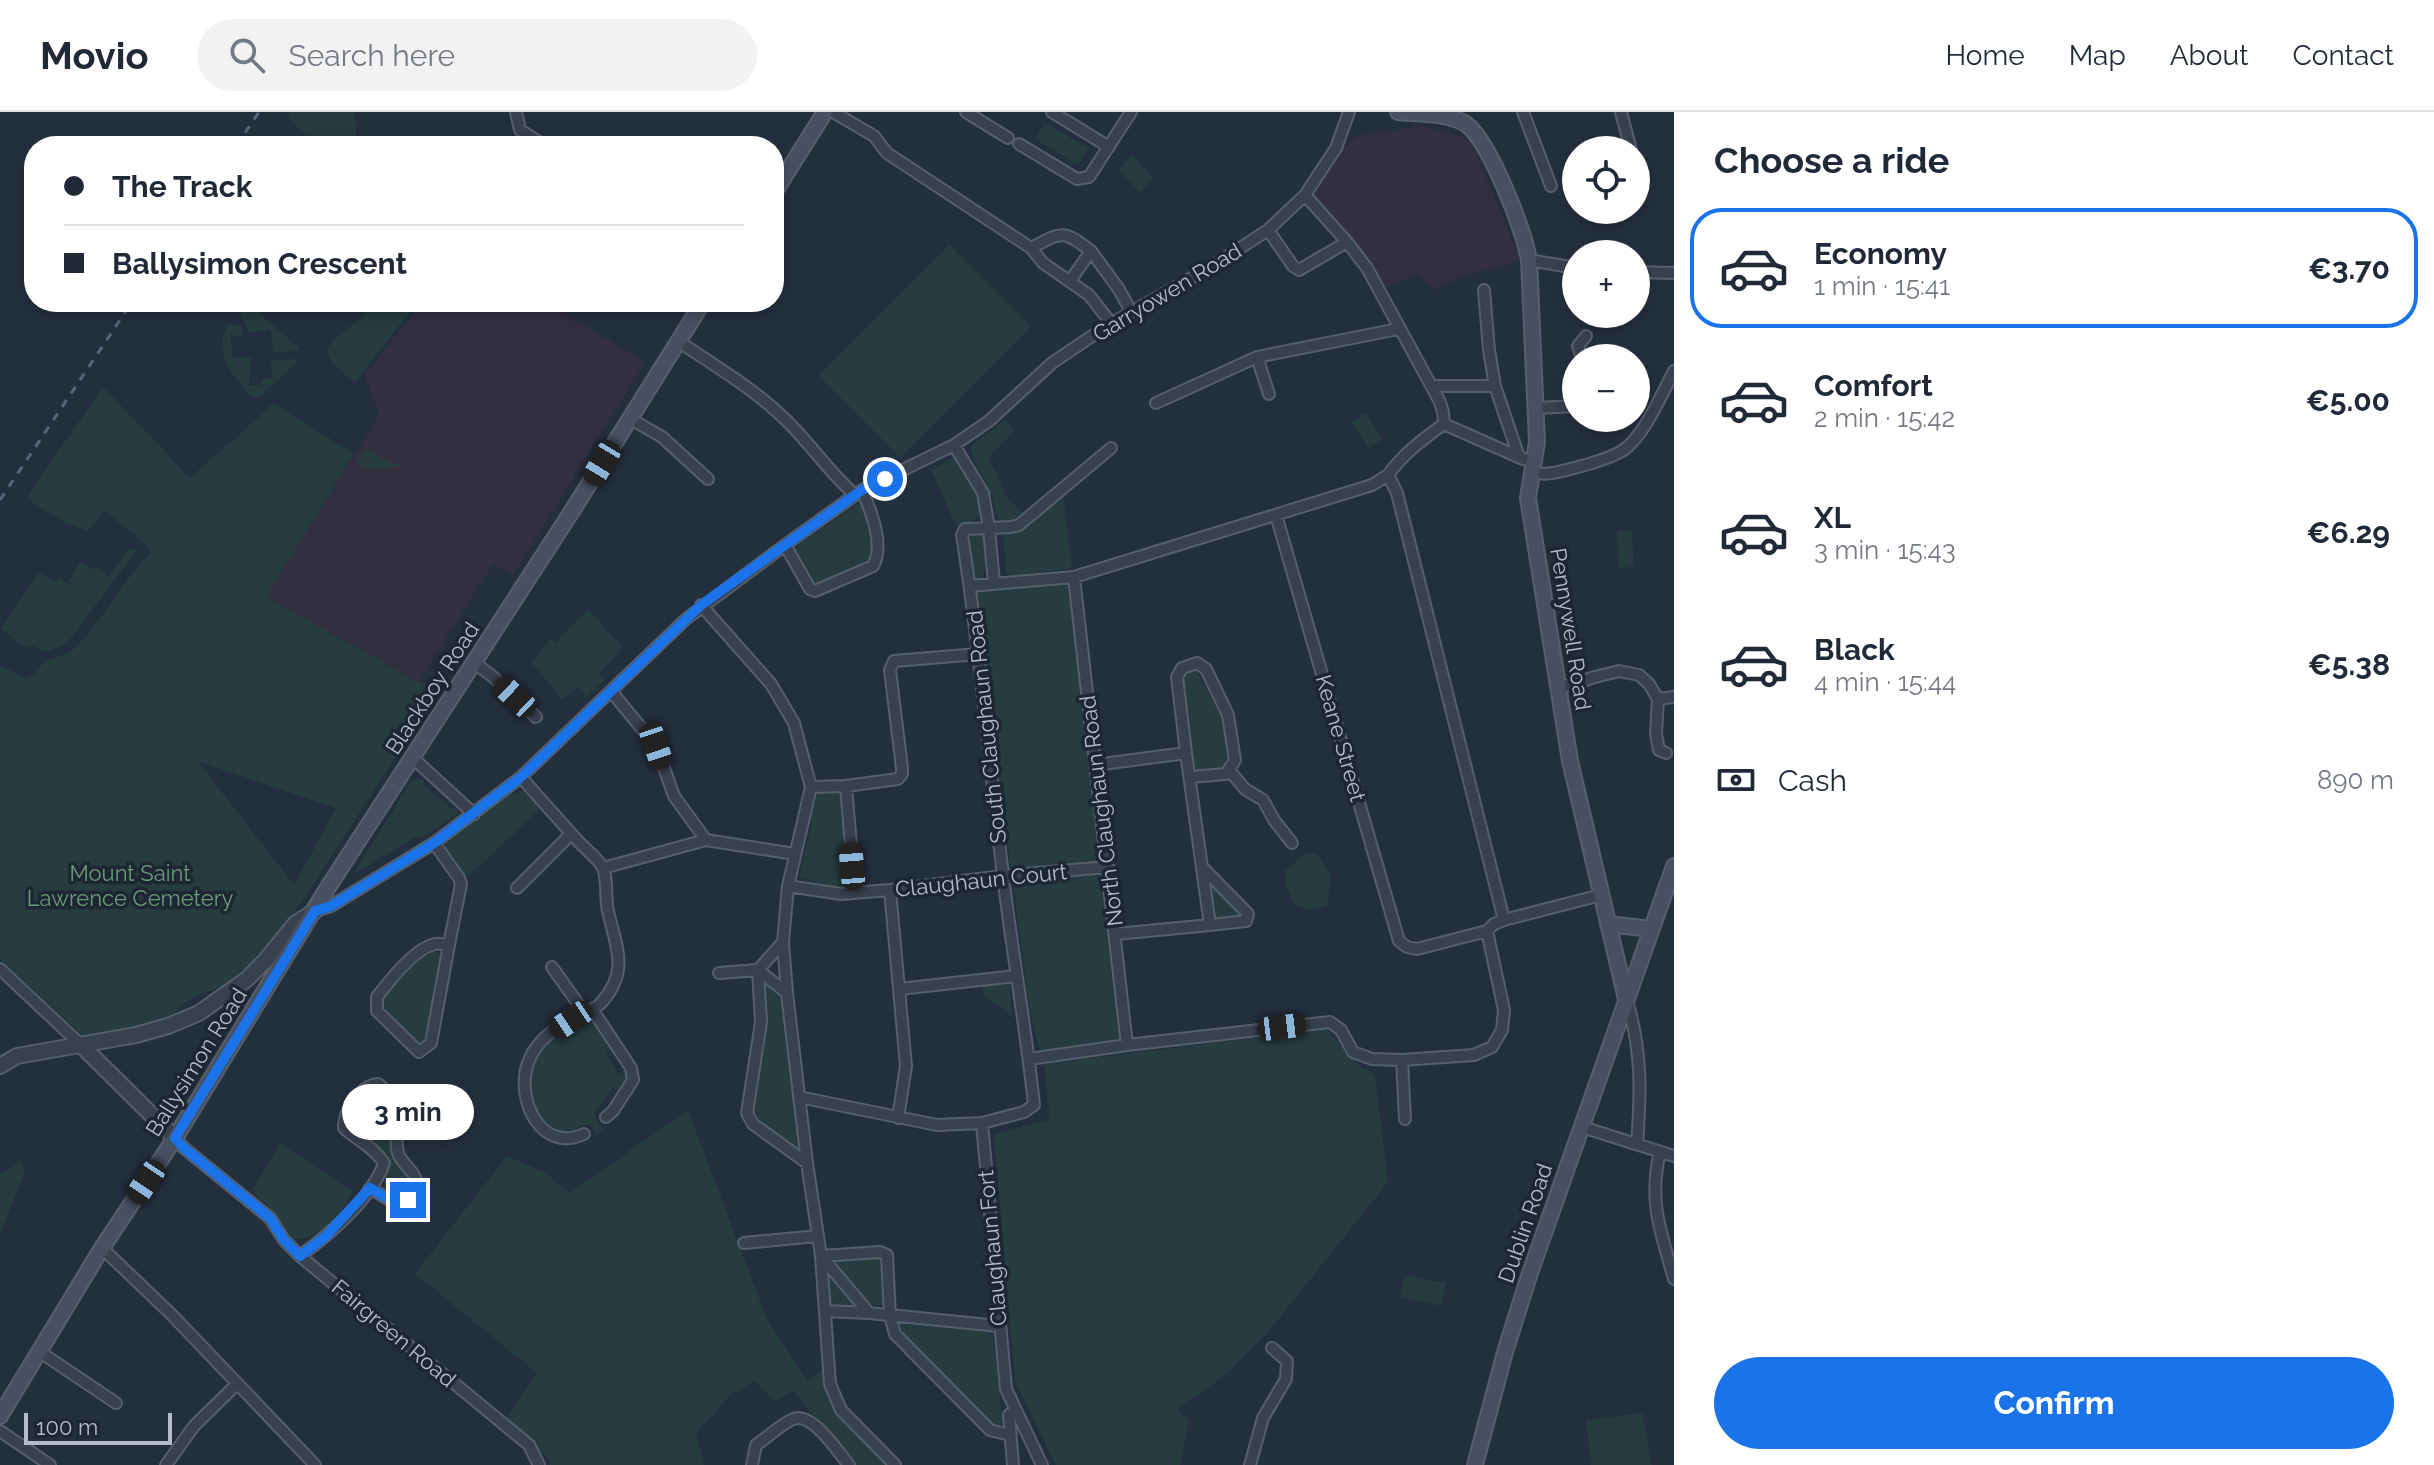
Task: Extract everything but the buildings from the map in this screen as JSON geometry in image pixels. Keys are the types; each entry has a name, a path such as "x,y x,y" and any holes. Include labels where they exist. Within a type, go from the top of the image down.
{"main road":[{"path":"784,177 825,112"},
{"path":"1398,112 1460,116"},
{"name":"Pennywell Road","path":"1460,116 1487,149 1526,241 1537,408 1537,442 1528,463 1528,498 1570,761 1626,999"},
{"name":"Blackboy Road","path":"325,892 475,663 697,312"},
{"name":"Dublin Road","path":"1475,1465 1530,1273 1674,866"},
{"name":"Ballysimon Road","path":"0,1416 325,892"},
{"path":"1608,924 1651,929"}],"street":[{"path":"516,112 520,130 529,136"},
{"path":"833,112 874,136 887,153 1031,248 1043,263 1089,295 1111,323"},
{"path":"966,112 1008,138"},
{"path":"1052,112 1109,147"},
{"path":"1019,144 1077,179 1089,177 1131,112"},
{"name":"Garryowen Road","path":"315,911 331,906 434,843 521,777 701,605 859,493 954,445 989,421 1052,363 1111,323 1214,265 1268,230 1305,195 1336,148 1350,112"},
{"path":"1523,112 1551,186"},
{"path":"1621,112 1627,136"},
{"path":"1305,195 1367,268 1432,386 1443,412 1444,424"},
{"path":"1268,230 1299,270 1347,242"},
{"path":"1031,248 1063,234 1074,239 1091,251 1131,311"},
{"path":"1070,281 1091,251"},
{"path":"1529,260 1562,266"},
{"path":"1650,272 1674,273"},
{"path":"1484,290 1495,386 1528,463"},
{"path":"1156,403 1257,357 1398,329"},
{"path":"1580,344 1586,336"},
{"path":"678,341 751,391 788,422 833,476 859,493 872,514 878,556 873,566 815,591 810,589 785,545"},
{"path":"1257,357 1269,394"},
{"path":"1444,424 1548,475 1622,451 1641,430 1674,371"},
{"path":"1432,386 1495,386"},
{"path":"1537,408 1562,407"},
{"path":"629,418 662,437 708,479"},
{"path":"970,586 1074,577 1372,485 1388,475 1397,462 1444,424"},
{"path":"954,445 983,493 994,583"},
{"path":"989,528 1019,525 1111,448"},
{"path":"1388,475 1397,493 1504,920"},
{"name":"Keane Street","path":"1276,515 1399,941 1417,949 1487,931"},
{"name":"South Claughaun Road","path":"989,528 965,529 962,535 1003,876 1029,1059"},
{"name":"North Claughaun Road","path":"1074,577 1127,1045"},
{"path":"701,605 771,684 794,723 811,787 788,886 783,942 799,1097 821,1256 830,1384 841,1410 895,1465"},
{"path":"811,787 898,779 902,774 890,670 894,661 978,654"},
{"path":"475,663 536,717"},
{"path":"1190,777 1226,774 1235,760 1228,715 1206,669 1197,663 1182,668 1177,677 1186,753 1210,925"},
{"path":"1559,687 1619,671 1639,675 1658,699 1656,734 1659,750 1666,753"},
{"path":"611,691 656,746 674,796 706,840"},
{"path":"1658,699 1674,697"},
{"path":"1095,765 1186,753"},
{"path":"413,758 474,814"},
{"path":"1229,770 1245,789 1263,800 1292,843"},
{"path":"521,777 603,868 608,910 619,945 618,976 600,1005 541,1041 532,1051 525,1071 525,1093 532,1115 540,1127 552,1136 572,1140 584,1134"},
{"path":"846,786 855,893"},
{"path":"517,888 571,834"},
{"path":"603,868 706,840 795,854"},
{"path":"434,843 461,884 431,1043 419,1052 377,1011 377,997 396,971 414,957 435,944 449,945"},
{"name":"Claughaun Court","path":"788,886 841,894 1108,867"},
{"path":"1116,934 1246,921 1248,914 1202,867"},
{"path":"890,890 906,1066 898,1118"},
{"path":"799,1097 937,1125 982,1123 1024,1112 1034,1105 1029,1059 1330,1022 1341,1030 1353,1052 1372,1059 1474,1055 1492,1047 1502,1030 1504,1010 1487,931 1504,920 1601,895"},
{"path":"0,1066 17,1056 136,1035 199,1013 223,998 265,961 296,923 315,911"},
{"path":"783,942 758,970 761,1022 747,1113 753,1124 807,1163"},
{"path":"552,967 631,1068 633,1080 606,1117"},
{"path":"0,969 175,1138"},
{"path":"719,973 758,970 787,993"},
{"path":"899,989 1016,976"},
{"path":"1626,999 1639,1056 1641,1088 1637,1144"},
{"path":"1402,1060 1405,1119"},
{"path":"300,1256 326,1236 379,1177 384,1163 379,1154 344,1128 344,1121 362,1091 378,1084 400,1107 396,1143 399,1157 413,1171 417,1182 413,1194 398,1205 370,1188"},
{"name":"Claughaun Fort","path":"982,1123 1006,1389 1042,1465"},
{"path":"1582,1127 1674,1156"},
{"name":"Fairgreen Road","path":"175,1138 270,1218 284,1240 300,1256 529,1445 539,1465"},
{"path":"1660,1152 1655,1172 1654,1205 1674,1279"},
{"path":"744,1243 818,1236"},
{"path":"102,1248 172,1315 315,1465"},
{"path":"821,1256 880,1252 887,1255 890,1316 895,1334 990,1430 1010,1435"},
{"path":"821,1256 869,1313"},
{"path":"826,1311 999,1326"},
{"path":"1250,1465 1263,1418 1286,1379 1287,1361 1272,1348"},
{"path":"40,1352 116,1403"},
{"path":"166,1465 203,1416 237,1384"},
{"path":"1013,1465 1009,1415 1015,1410"},
{"path":"752,1465 756,1445 795,1418 803,1418 814,1422 849,1465"},
{"path":"0,1431 50,1465"},
{"path":"175,1451 177,1465"}],"shaded area":[{"path":"1423,126 1462,137 1473,147 1521,261 1464,276 1432,290 1419,274 1387,287 1313,193 1342,150 1358,135"},
{"path":"414,312 562,312 645,362 513,575 493,564 418,682 265,597 379,416 365,375"}],"green space":[{"path":"289,112 355,112 356,136 306,136 287,116"},
{"path":"1045,122 1088,148 1078,165 1035,139"},
{"path":"1133,155 1154,179 1139,192 1118,169"},
{"path":"949,244 1032,327 901,458 818,375"},
{"path":"240,312 259,312 299,348 297,351 273,352 271,330 248,332"},
{"path":"366,312 410,312 355,382 333,364 327,349 334,339"},
{"path":"228,324 242,326 243,335 230,336 233,358 251,357 249,385 261,385 261,379 272,378 271,360 300,359 258,398 255,397 233,375 223,354 224,332"},
{"name":"Mount Saint Lawrence Cemetery","path":"103,387 190,478 274,403 354,454 266,597 418,682 442,686 304,898 258,956 237,976 184,1003 173,1014 106,1033 83,1035 0,960 0,665 26,678 45,662 74,649 151,552 140,539 104,511 88,531 62,521 26,498","holes":["200,762 336,808 294,885 199,763"]},
{"path":"1366,413 1382,439 1368,448 1351,422"},
{"path":"1005,420 1015,432 988,458 1003,484 1003,493 1025,515 1003,523 973,458 971,446"},
{"path":"369,450 401,466 374,470 359,465 357,463 364,451"},
{"path":"953,458 975,491 981,514 971,522 956,526 931,470"},
{"path":"1063,494 1072,568 1015,576 1006,572 1003,533 1022,531"},
{"path":"857,504 863,506 873,552 870,560 819,586 812,584 794,548"},
{"path":"1617,531 1632,531 1634,567 1619,568"},
{"path":"978,532 983,536 986,568 981,578 975,578 970,572 965,538 968,533"},
{"path":"128,549 138,549 67,643 46,652 32,646 25,648 1,628 39,573 56,581 60,577 67,584 80,562 92,570 95,566 108,577"},
{"path":"1069,583 1102,861 1011,871 975,589"},
{"path":"588,609 623,648 598,674 605,680 587,697 577,687 562,700 531,662 551,639 555,643"},
{"path":"1197,671 1222,718 1229,761 1223,769 1199,771 1193,766 1180,681 1186,672"},
{"path":"420,778 451,808 457,808 457,814 353,875 412,780"},
{"path":"523,791 539,807 538,811 465,879 444,853 446,839 503,798"},
{"path":"840,791 849,883 845,889 799,878 811,825 814,794"},
{"path":"1317,853 1331,876 1327,906 1309,910 1295,905 1285,884 1285,871 1305,854"},
{"path":"1104,873 1124,1040 1040,1051 1029,1007 1014,889 1021,881"},
{"path":"1208,880 1241,913 1241,916 1214,919"},
{"path":"433,951 442,955 425,1038 418,1046 382,1005 383,996 400,973"},
{"path":"767,981 784,999 798,1149 793,1151 760,1125 752,1101 763,982"},
{"path":"1009,983 1013,1017 983,994 982,984"},
{"path":"585,1019 593,1022 611,1048 606,1052 618,1074 624,1071 627,1077 620,1092 613,1088 594,1113 598,1125 606,1128 597,1135 591,1125 581,1125 573,1133 557,1130 539,1115 531,1095 531,1072 539,1052 553,1039"},
{"path":"1326,1029 1357,1064 1375,1074 1388,1182 1269,1331 1227,1374 1177,1410 1189,1420 1180,1465 1056,1465 1015,1381 994,1135 1050,1119 1044,1064"},
{"path":"372,1092 383,1096 395,1111 391,1149 411,1182 404,1194 398,1195 383,1186 388,1168 385,1155 349,1127 353,1114 361,1115 368,1105 363,1100"},
{"path":"688,1110 767,1319 808,1381 822,1370 833,1408 887,1465 856,1465 793,1391 775,1401 755,1381 731,1395 696,1433 704,1465 549,1465 550,1461 507,1418 537,1373 415,1274 507,1156 548,1174 569,1193"},
{"path":"280,1143 352,1191 349,1200 329,1225 301,1239 292,1238 270,1208 252,1191"},
{"path":"21,1160 25,1171 0,1235 0,1174"},
{"path":"883,1259 885,1305 872,1305 834,1267 836,1261"},
{"path":"825,1273 830,1276 857,1309 828,1306"},
{"path":"1405,1275 1446,1283 1442,1306 1400,1297"},
{"path":"899,1323 993,1334 1003,1425 993,1424 899,1332"},
{"path":"1642,1413 1652,1465 1591,1465 1586,1420"}],"railway":[{"path":"243,136 259,112"},
{"path":"0,500 125,312"}],"route":[{"path":"408,1200 398,1205 370,1188 326,1236 300,1256 284,1240 270,1218 175,1138 315,911 331,906 434,843 474,814 521,777 701,605 862,490 885,479"}]}
